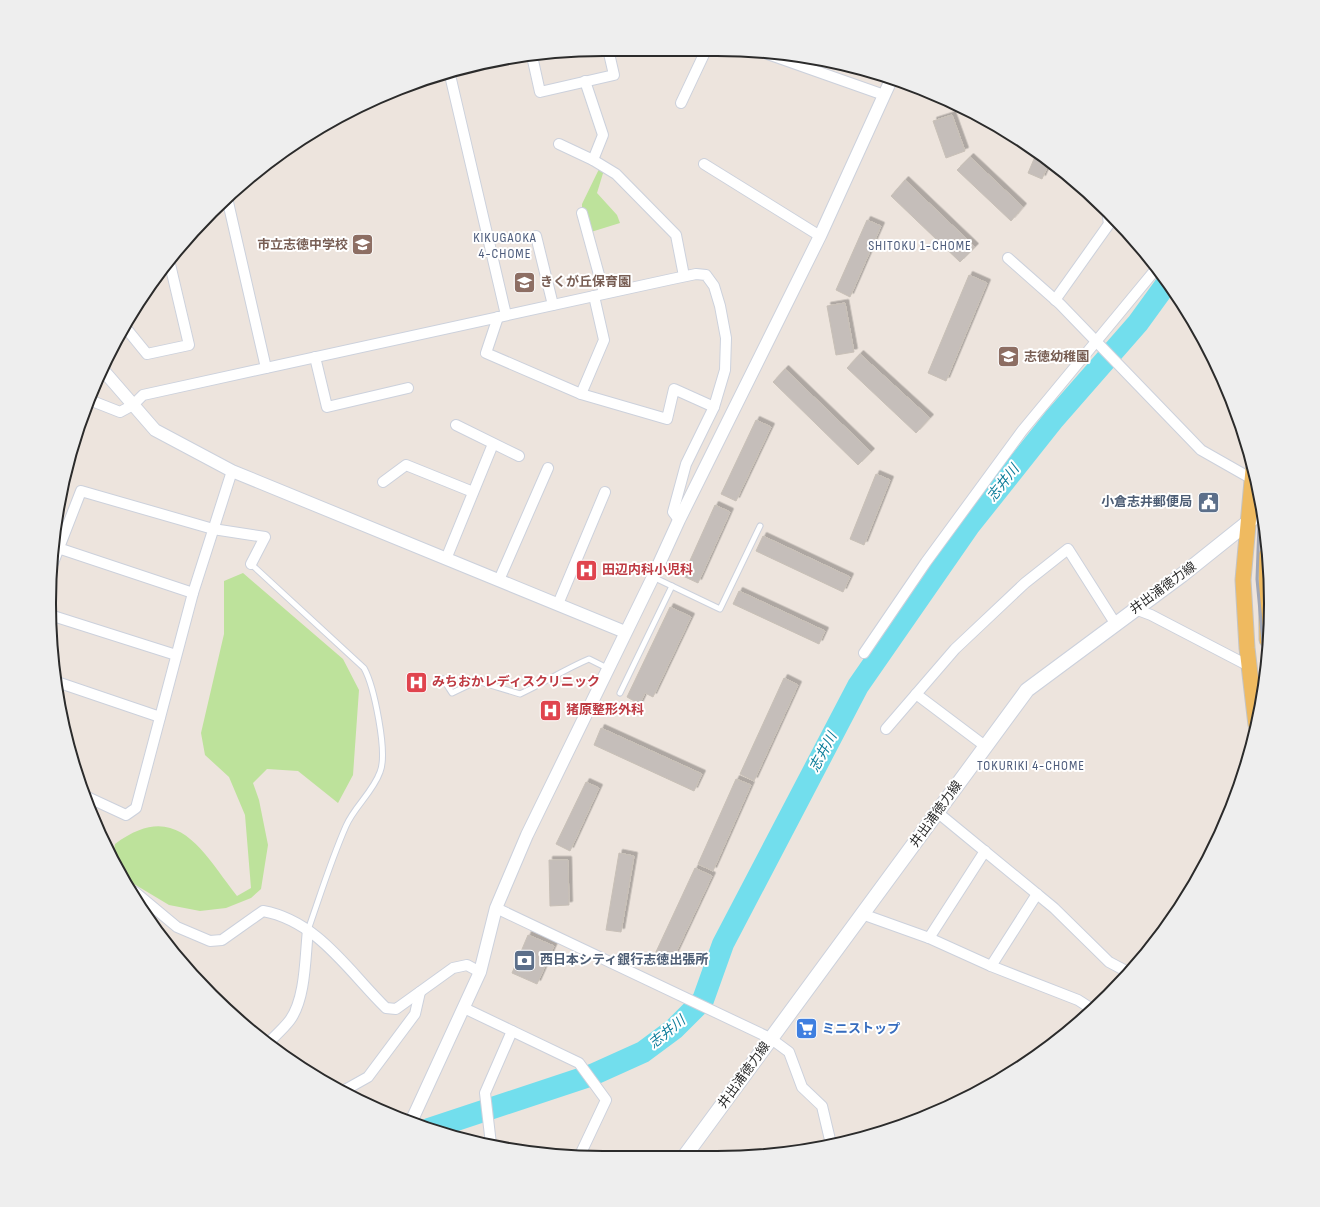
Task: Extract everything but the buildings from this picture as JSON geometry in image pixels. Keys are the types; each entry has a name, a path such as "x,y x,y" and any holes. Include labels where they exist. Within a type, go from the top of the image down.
{"main road":[{"path":"1251,488 1243,580 1249,666 1254,706"},
{"name":"井出浦徳力線","path":"689,1151 770,1038 1027,690 1219,547 1256,515"}],"street":[{"path":"533,61 540,92 614,75 610,56"},
{"path":"682,103 703,56"},
{"path":"787,61 884,95"},
{"path":"451,78 502,316 486,353 581,394 667,419 674,389 714,407"},
{"path":"585,81 603,134 594,160"},
{"path":"414,1116 480,972 496,908 527,835 607,668 653,577 679,520 820,236 889,84"},
{"path":"559,144 594,160 616,174 676,235 684,276"},
{"path":"704,164 820,236"},
{"path":"229,205 266,368"},
{"path":"581,394 604,340 599,294 582,213"},
{"path":"1055,300 1109,224 1109,221"},
{"path":"536,236 552,305"},
{"path":"1008,258 1055,300 1096,340 1201,450 1247,472"},
{"path":"129,331 147,354 189,345 171,268"},
{"path":"864,653 926,562 1022,431 1153,273"},
{"path":"95,402 120,412 133,405 142,395 599,294 684,276 706,275 714,286 720,306 726,338 725,370 714,407 686,464 673,512 679,520"},
{"path":"315,357 327,407 408,388"},
{"path":"106,374 155,430 232,471 625,632"},
{"path":"456,425 519,456"},
{"path":"446,559 493,444"},
{"path":"383,482 406,465 473,492"},
{"path":"499,580 548,468"},
{"path":"93,800 126,815 136,808 193,593 232,471"},
{"path":"60,540 81,491 213,529 265,537 252,564"},
{"path":"558,604 605,492"},
{"path":"59,548 193,593"},
{"path":"886,729 955,649 1025,583 1068,550 1116,623"},
{"path":"1135,609 1151,615 1249,666"},
{"path":"56,616 176,655"},
{"path":"63,684 160,717"},
{"path":"916,694 985,746"},
{"path":"937,812 1072,924 1109,962 1123,969"},
{"path":"929,938 985,851"},
{"path":"991,966 1036,894"},
{"path":"142,897 177,927 210,941 222,940 263,911 276,913 322,939 386,1008 396,1009 453,968 466,965 480,972"},
{"path":"496,908 770,1038 789,1052 802,1087 822,1106 829,1139"},
{"path":"862,914 929,938 991,966 1078,1000 1087,1006"},
{"path":"272,1039 290,1020 296,1009 300,996 308,930"},
{"path":"348,1088 368,1077 415,1014 420,992"},
{"path":"464,1008 579,1063 606,1100 582,1150"},
{"path":"490,1138 485,1093 512,1031"}],"lane":[{"path":"653,577 720,609 760,526"},
{"path":"252,564 364,668 370,680 378,722 383,755 381,772 346,825 308,930"},
{"path":"620,692 672,586"},
{"path":"443,679 452,693 477,681 520,694 565,670 590,659 607,668"}],"green space":[{"path":"600,167 604,170 597,193 617,215 620,223 591,232 582,208 582,204"},
{"path":"243,573 343,659 359,690 353,775 338,803 298,771 267,769 253,783 259,800 268,845 261,889 251,898 226,908 200,911 169,905 133,883 114,849 115,844 137,831 155,826 172,828 186,836 199,848 212,862 237,896 251,888 245,815 229,777 205,755 201,733 224,634 224,581"}],"waterway":[{"name":"志井川","path":"440,1125 592,1075 643,1052 674,1029 703,1000 723,944 858,686 969,526 1054,419 1138,323 1164,288"}],"railway":[{"path":"1259,531 1257,579 1263,641"}],"place":[{"name":"市立志徳中学校","path":"363,245"},
{"name":"きくが丘保育園","path":"525,282"},
{"name":"志徳幼稚園","path":"1009,357"},
{"name":"小倉志井郵便局","path":"1208,502"},
{"name":"田辺内科小児科","path":"587,570"},
{"name":"みちおかレディスクリニック","path":"417,682"},
{"name":"猪原整形外科","path":"551,710"},
{"name":"西日本シティ銀行志徳出張所","path":"525,960"},
{"name":"ミニストップ","path":"806,1029"}],"district":[{"name":"SHITOKU 1-CHOME","path":"920,245"},
{"name":"KIKUGAOKA 4-CHOME","path":"505,246"},
{"name":"TOKURIKI 4-CHOME","path":"1031,765"}]}
